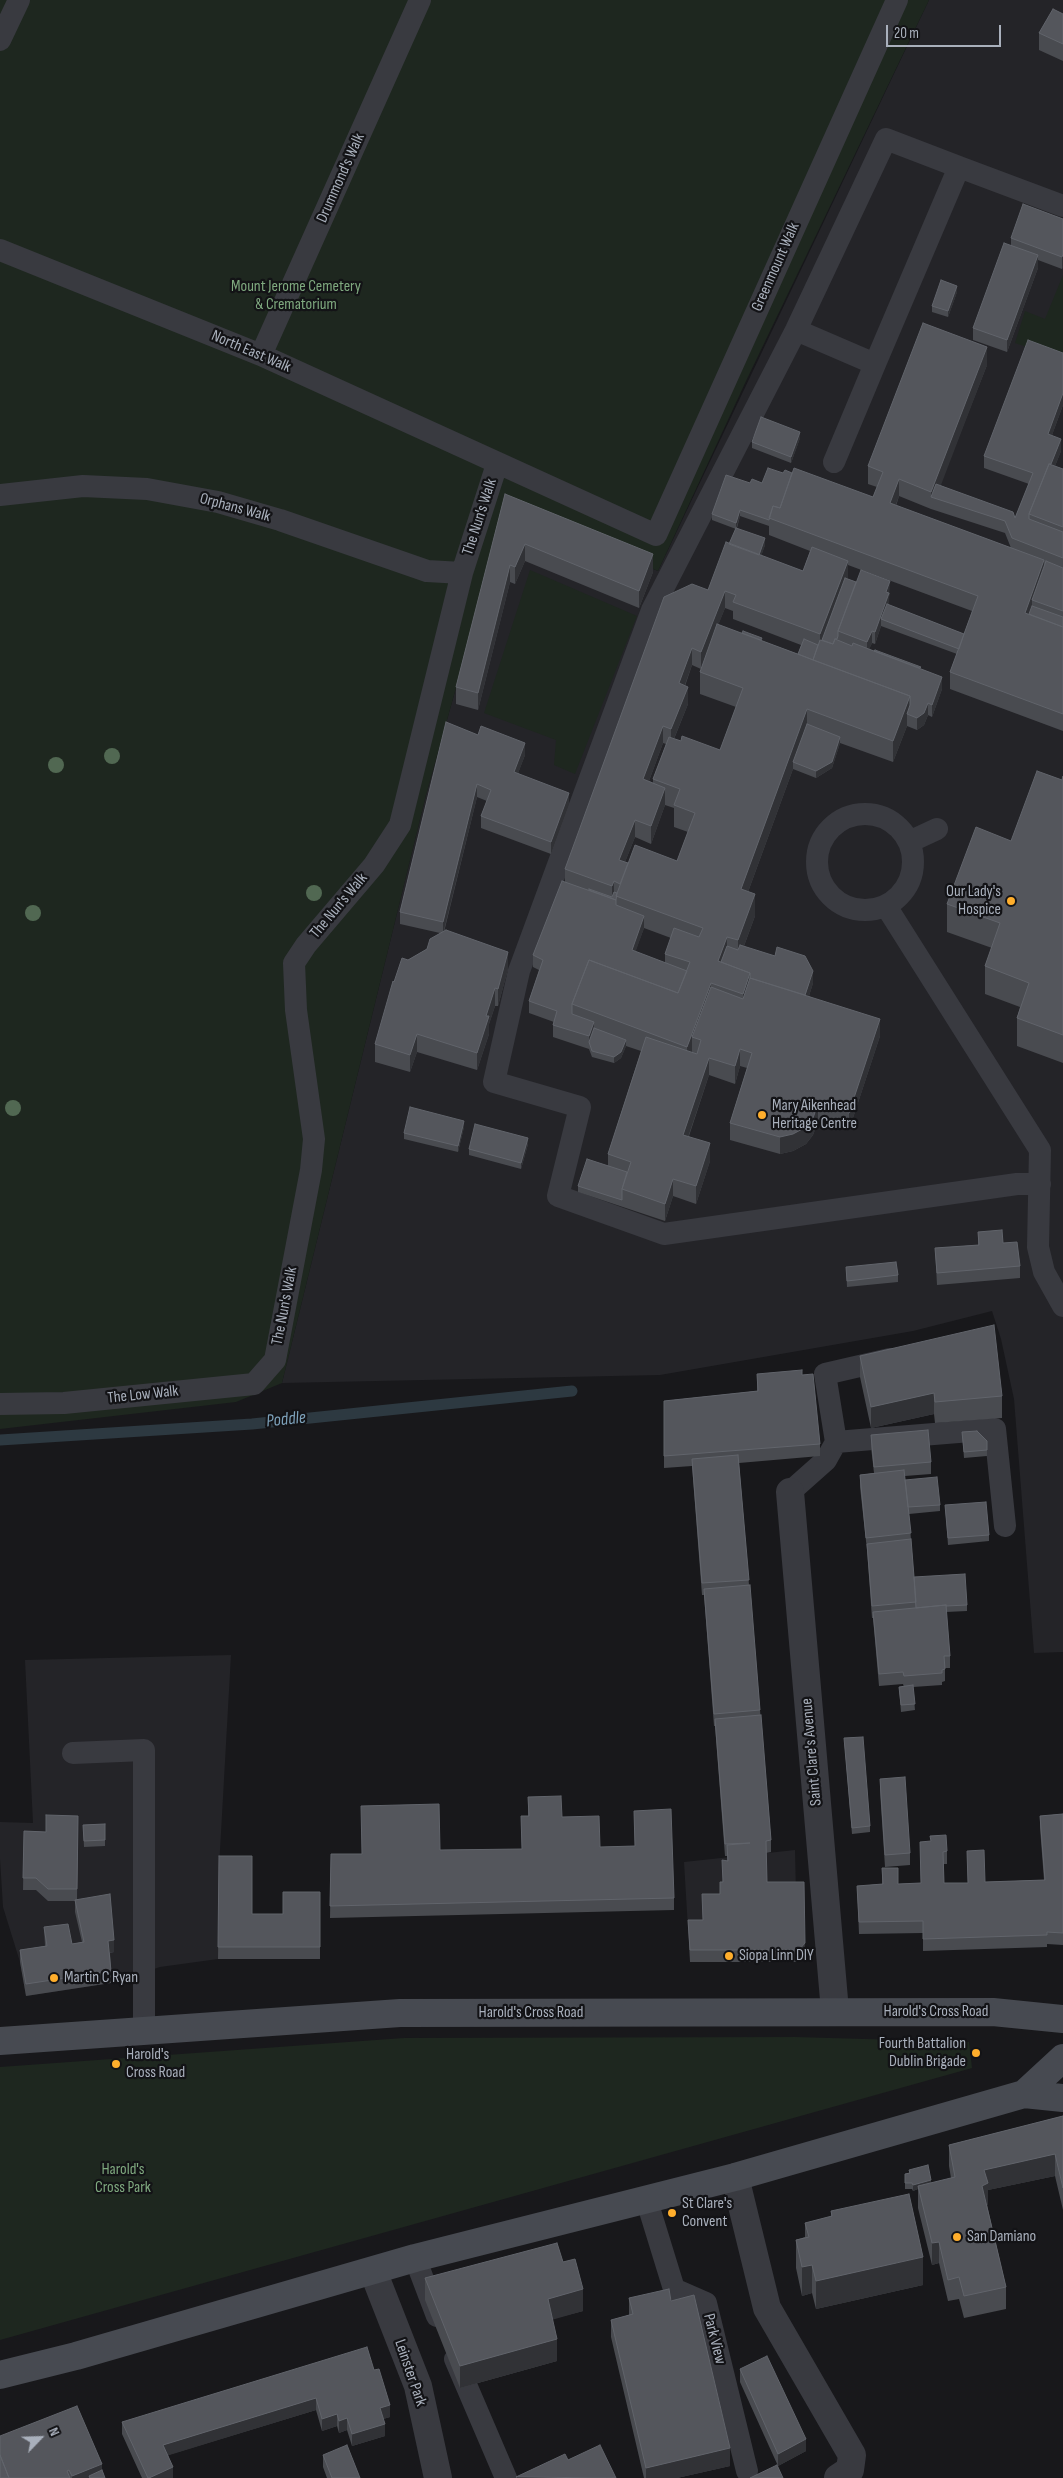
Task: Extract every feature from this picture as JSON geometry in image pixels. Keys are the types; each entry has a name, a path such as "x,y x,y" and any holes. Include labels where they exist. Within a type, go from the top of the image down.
{"main road":[{"name":"Harold's Cross Road","path":"0,2041 400,2014 835,2011 993,2012 1063,2019"},
{"path":"1024,2094 1063,2058"},
{"path":"0,2374 76,2356 415,2258 735,2177 1024,2094 1063,2098"}],"street":[{"name":"Saint Clare's Avenue","path":"790,1492 835,2011"},
{"path":"735,2177 767,2308 852,2454 851,2475"},
{"name":"Leinster Park","path":"373,2271 418,2386 438,2478"}],"lane":[{"path":"0,40 19,0"},
{"name":"Drummond's Walk","path":"261,355 420,0"},
{"name":"Greenmount Walk","path":"656,535 890,2"},
{"path":"1040,1184 1017,1184 664,1234 558,1196 580,1107 494,1082 519,971 652,610 796,330 886,138 1063,206"},
{"path":"834,462 959,167"},
{"name":"North East Walk","path":"0,250 261,355 656,535"},
{"path":"796,330 875,364"},
{"name":"The Nun's Walk","path":"275,1360 311,1170 314,1139 296,1010 294,962 306,945 374,865 400,824 462,573 497,464"},
{"name":"Orphans Walk","path":"0,495 83,486 147,489 218,502 280,520 427,571 462,573"},
{"path":"856,814 873,814 892,821 909,842 914,858 912,876 904,892 886,906 866,910 842,904 829,894 819,874 818,851 825,836 836,823 856,814"},
{"path":"909,842 936,830"},
{"path":"886,906 1040,1150 1037,1222 1038,1247 1044,1272 1063,1306"},
{"path":"790,1492 826,1460 836,1442 825,1374 912,1354"},
{"name":"The Low Walk","path":"0,1404 64,1403 254,1384 275,1360"},
{"path":"836,1442 995,1429 1005,1526"},
{"path":"73,1753 144,1750 144,2032"},
{"name":"Park View","path":"646,2198 674,2289 706,2303 747,2471"},
{"path":"415,2258 446,2339 506,2478"}],"shaded area":[{"path":"929,0 1063,0 1063,1652 1034,1653 1014,1399 1001,1339 992,1311 913,1331 660,1375 282,1383 426,795 507,505 658,571"},
{"path":"231,1655 219,1868 218,1959 160,1967 111,1983 26,1996 20,1962 3,1907 0,1859 0,1822 33,1823 25,1660"},
{"path":"795,1850 796,1893 804,1894 805,1955 799,1962 690,1962 684,1862"}],"green space":[{"name":"Mount Jerome Cemetery & Crematorium","path":"0,0 929,0 746,381 658,571 507,506 426,795 282,1383 236,1402 0,1429"},
{"path":"1063,275 1063,359 1015,343 1025,311 1045,319"},
{"path":"530,570 637,616 575,774 554,765 556,740 484,713"},
{"name":"Harold's Cross Park","path":"795,2037 969,2042 972,2068 0,2340 0,2067 404,2038"}],"building":[{"path":"1053,9 1063,14 1063,44 1039,33"},
{"path":"1023,204 1063,219 1062,257 1011,238"},
{"path":"1004,243 1038,255 1007,340 973,328"},
{"path":"941,280 957,286 948,311 932,306"},
{"path":"923,323 987,347 931,492 899,479 890,503 1044,560 1025,613 1063,627 1063,714 950,672 978,596 769,518 773,506 780,508 794,468 873,497 883,472 868,466"},
{"path":"1028,340 1063,353 1063,393 1048,434 1061,439 1029,514 1029,519 1063,532 1063,558 1012,538 1005,521 931,497 936,484 1013,512 1015,518 1033,473 984,456"},
{"path":"761,417 800,432 791,457 752,442"},
{"path":"1049,464 1063,469 1063,527 1029,514"},
{"path":"768,468 783,473 785,470 792,473 780,508 773,506 769,520 740,510 736,523 712,514 726,475 750,483 752,479 762,483"},
{"path":"505,494 653,554 639,591 525,544 515,567 510,565 478,693 456,687"},
{"path":"736,528 765,538 759,555 729,544"},
{"path":"726,542 803,571 812,547 848,561 820,634 733,602 736,595 725,591 701,652 692,648 679,683 688,687 671,729 663,726 643,779 665,788 651,826 635,820 619,860 628,863 620,884 614,881 612,886 565,869 664,597 692,584 708,590"},
{"path":"1046,561 1063,568 1063,611 1032,600"},
{"path":"861,570 890,581 886,592 889,593 875,632 872,631 867,642 838,631"},
{"path":"845,578 856,582 838,631 837,639 835,639 833,644 822,640"},
{"path":"887,604 964,634 959,649 881,619"},
{"path":"1032,606 1063,617 1063,627 1029,614"},
{"path":"717,624 910,696 893,741 807,709 741,889 755,894 738,940 727,937 718,961 750,973 743,994 711,983 687,1047 572,1004 589,960 678,993 690,962 665,954 674,928 699,937 703,928 616,896 635,845 677,861 695,813 674,805 680,789 653,779 669,737 681,741 682,736 720,750 743,688 700,672"},
{"path":"743,631 762,638 761,640 742,633"},
{"path":"804,639 818,645 813,660 798,654"},
{"path":"835,639 852,646 853,643 942,677 932,705 928,703 924,713 917,718 907,714 910,696 813,660 820,640 833,644"},
{"path":"875,650 921,667 874,651"},
{"path":"446,722 478,735 481,726 525,743 514,772 569,793 551,842 481,816 491,790 477,784 443,922 400,912"},
{"path":"807,724 840,737 832,762 816,771 793,762"},
{"name":"Our Lady's Hospice","path":"1037,771 1062,780 1063,776 1063,1035 1017,1018 1029,983 985,966 1000,923 947,904 976,827 1011,841"},
{"path":"562,881 616,900 616,905 644,916 632,950 687,971 678,993 589,960 572,1004 572,1014 594,1022 589,1036 553,1025 557,1011 529,1001 543,960 533,955"},
{"path":"589,890 612,897 614,892 617,893 616,900"},
{"path":"446,930 508,952 498,989 495,988 486,1016 489,1016 477,1053 417,1034 410,1055 375,1044 393,981 402,958 408,960 427,949 430,939"},
{"path":"740,945 775,956 777,947 805,956 813,971 805,995 750,978 750,973 721,962 727,946 738,950"},
{"path":"750,978 880,1019 849,1113 818,1104 813,1118 806,1127 793,1134 780,1137 730,1123 752,1053 740,1049 735,1066 709,1058 683,1135 710,1143 696,1186 673,1179 665,1204 622,1189 631,1162 608,1154 646,1037 697,1054 701,1040 692,1037 711,987 743,999"},
{"path":"594,1028 626,1040 621,1052 614,1057 592,1051 589,1042"},
{"path":"410,1107 464,1121 458,1146 404,1133"},
{"path":"475,1124 528,1138 521,1163 469,1149"},
{"path":"587,1159 627,1172 622,1189 622,1200 578,1186"},
{"path":"1002,1230 1003,1243 1017,1242 1020,1266 937,1273 935,1248 979,1245 978,1232"},
{"path":"896,1262 898,1275 847,1281 846,1267"},
{"path":"994,1325 1002,1396 935,1402 934,1393 871,1407 860,1356"},
{"path":"802,1370 802,1375 813,1374 820,1444 664,1456 664,1401 758,1391 757,1374"},
{"path":"928,1430 931,1462 874,1467 871,1435"},
{"path":"977,1431 987,1441 987,1450 964,1452 962,1432"},
{"path":"738,1455 749,1580 702,1583 692,1459"},
{"path":"904,1470 911,1533 866,1538 860,1475"},
{"path":"937,1477 940,1505 908,1507 905,1480"},
{"path":"986,1502 989,1535 948,1538 945,1505"},
{"path":"911,1539 916,1602 872,1606 867,1544"},
{"path":"965,1574 967,1605 916,1608 914,1577"},
{"path":"750,1585 760,1710 714,1714 704,1589"},
{"path":"946,1605 950,1656 944,1656 945,1669 942,1670 942,1673 904,1676 903,1672 879,1674 873,1612"},
{"path":"913,1685 915,1704 901,1705 899,1687"},
{"path":"761,1715 771,1840 766,1841 767,1882 804,1882 805,1943 799,1950 690,1950 688,1920 703,1920 702,1894 720,1894 720,1882 723,1882 722,1860 728,1861 727,1845 750,1843 725,1844 715,1719"},
{"path":"863,1737 870,1826 852,1828 844,1738"},
{"path":"905,1777 910,1853 885,1855 880,1779"},
{"path":"561,1796 562,1817 599,1816 600,1847 635,1846 634,1811 671,1809 674,1898 330,1906 331,1854 362,1854 361,1806 439,1804 440,1850 522,1849 521,1816 529,1816 528,1797"},
{"path":"1063,1814 1063,1933 1047,1932 1047,1935 923,1939 923,1921 859,1922 857,1886 883,1884 882,1868 898,1868 898,1884 921,1883 920,1842 931,1841 930,1836 946,1835 947,1851 943,1852 944,1883 968,1883 967,1851 984,1850 985,1882 1045,1880 1040,1816"},
{"path":"46,1815 78,1816 77,1889 48,1889 36,1878 23,1878 24,1831 46,1832"},
{"path":"105,1824 105,1840 84,1841 83,1825"},
{"path":"219,1856 252,1856 252,1914 283,1914 283,1892 320,1892 320,1947 218,1947"},
{"path":"110,1894 114,1940 108,1941 111,1971 26,1984 20,1950 47,1946 44,1927 68,1924 72,1944 84,1942 75,1900"},
{"name":"San Damiano","path":"1063,2116 1063,2188 1055,2154 984,2170 988,2183 982,2186 1006,2287 964,2296 959,2277 948,2280 939,2242 932,2243 918,2186 955,2177 949,2145"},
{"path":"928,2165 931,2180 913,2185 912,2183 905,2183 905,2174 910,2173 909,2170"},
{"path":"909,2194 923,2257 816,2281 812,2265 802,2267 796,2240 809,2237 805,2223 832,2216 831,2211"},
{"path":"557,2243 563,2262 575,2259 583,2289 548,2299 557,2339 460,2366 425,2278"},
{"path":"669,2289 671,2301 694,2295 730,2448 646,2468 611,2320 633,2314 629,2298"},
{"path":"367,2347 374,2370 379,2369 390,2405 380,2408 385,2424 352,2434 347,2418 339,2421 337,2414 322,2419 316,2398 163,2445 173,2467 148,2478 122,2422"},
{"path":"767,2356 806,2439 778,2454 740,2369"},
{"path":"77,2406 102,2464 72,2476 69,2470 67,2471 70,2478 9,2478 0,2455 0,2436"},
{"path":"347,2445 360,2478 332,2478 323,2455"},
{"path":"600,2445 616,2478 516,2477 565,2454 568,2460"},
{"path":"0,2455 9,2478 0,2478"},
{"path":"777,2465 783,2478 750,2478"},
{"path":"102,2470 105,2478 90,2478 89,2476"}],"waterway":[{"name":"Poddle","path":"0,1440 252,1424 572,1391"}],"place":[{"name":"Our Lady's Hospice","path":"1011,901"},
{"name":"Mary Aikenhead Heritage Centre","path":"762,1115"},
{"name":"Siopa Linn DIY","path":"729,1956"},
{"name":"Martin C Ryan","path":"54,1978"},
{"name":"Fourth Battalion Dublin Brigade","path":"976,2053"},
{"name":"Harold's Cross Road","path":"116,2064"},
{"name":"St Clare's Convent","path":"672,2213"},
{"name":"San Damiano","path":"957,2237"}]}
